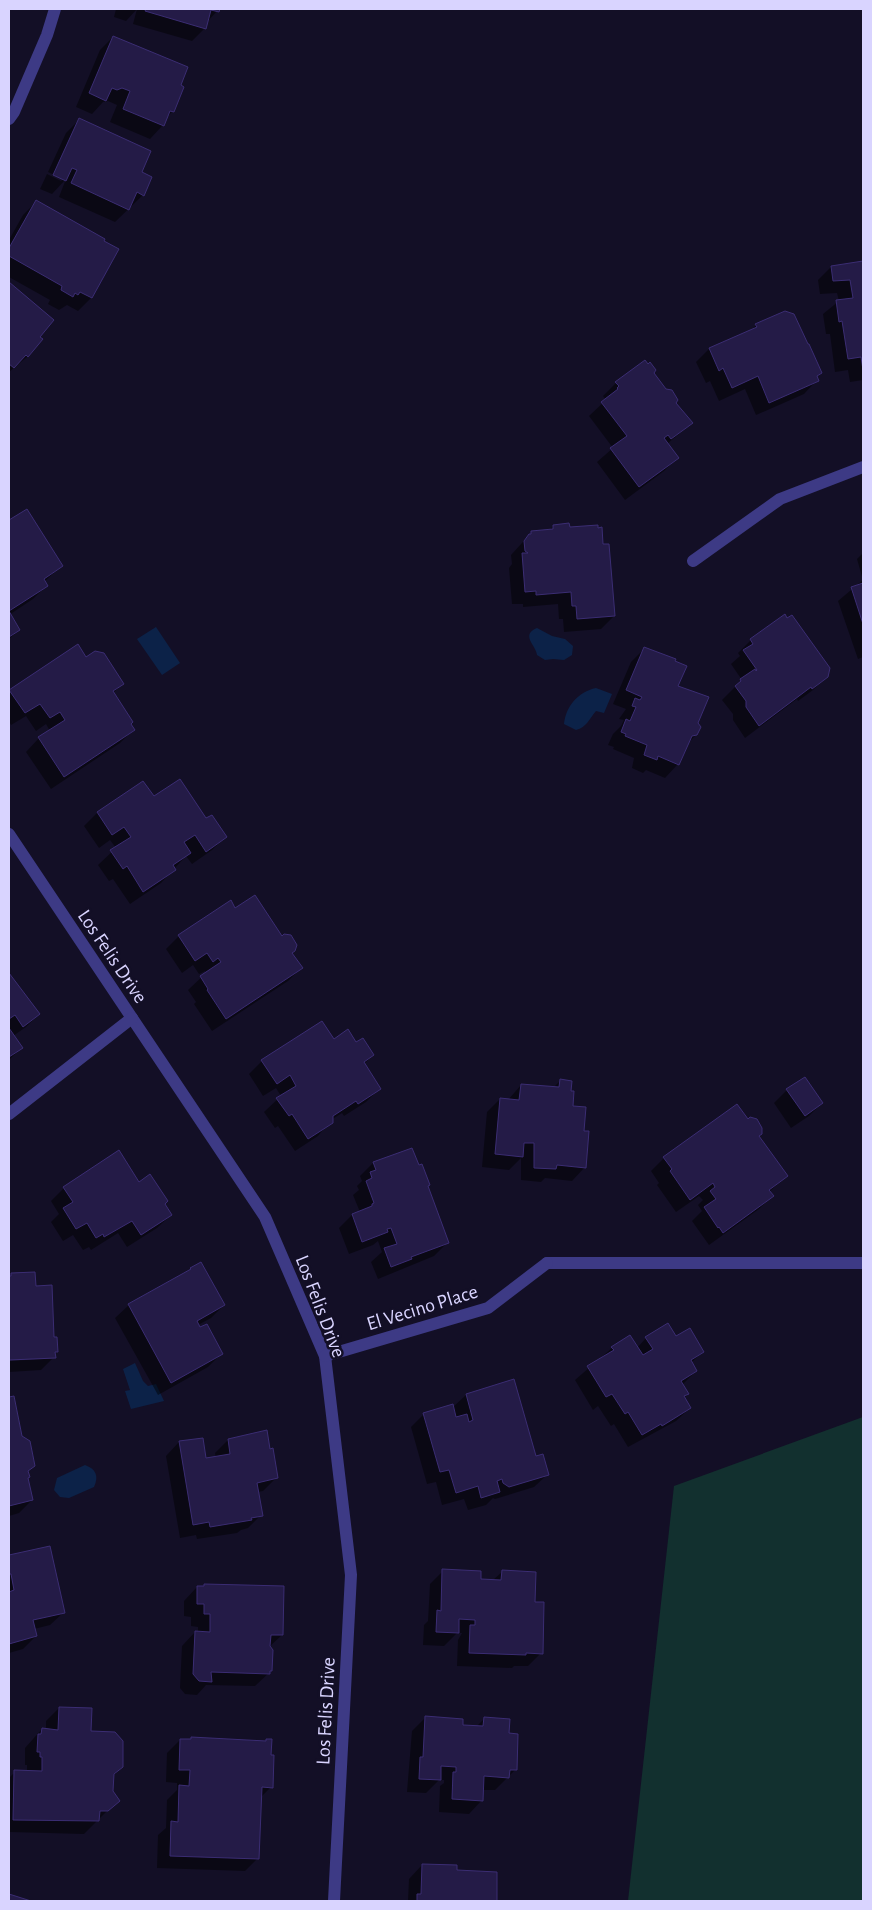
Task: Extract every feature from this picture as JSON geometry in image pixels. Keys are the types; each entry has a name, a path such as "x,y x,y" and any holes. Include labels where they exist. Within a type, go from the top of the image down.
{"street":[{"path":"9,119 14,112 48,35 54,9"},
{"path":"693,562 780,499 863,467"},
{"name":"Los Felis Drive","path":"9,834 265,1217 325,1356 350,1575 334,1901"},
{"path":"9,1114 132,1018"},
{"name":"El Vecino Place","path":"325,1356 488,1308 547,1263 863,1263"}],"green space":[{"path":"863,1417 863,1901 628,1901 674,1486"}],"water":[{"path":"156,627 180,663 162,675 137,639"},
{"path":"537,628 552,636 565,639 573,646 572,655 564,660 545,660 537,655 529,637 532,631"},
{"path":"596,688 612,694 604,713 596,711 580,729 576,730 564,724 567,711 578,696"},
{"path":"135,1363 143,1381 148,1386 156,1384 164,1401 131,1409 125,1391 130,1390 123,1369"},
{"path":"85,1465 96,1473 94,1487 69,1498 60,1497 54,1490 57,1478"}],"building":[{"path":"146,9 220,9 219,12 211,10 206,29 145,11"},
{"path":"113,36 188,67 181,85 184,87 174,112 170,111 164,126 123,109 130,91 122,88 117,90 112,88 106,101 89,93"},
{"path":"79,118 151,151 142,172 152,177 144,196 137,192 129,210 71,183 77,170 72,168 66,181 53,175"},
{"path":"36,200 119,249 92,298 80,292 78,295 75,293 73,297 61,290 62,286 9,256 9,248"},
{"path":"863,261 863,370 861,357 848,359 842,321 839,322 836,300 853,298 850,280 833,281 831,266"},
{"path":"9,282 54,320 40,337 43,339 28,357 26,355 14,368 9,364"},
{"path":"785,311 794,314 809,344 822,373 817,376 819,381 769,403 758,376 732,388 723,368 719,371 709,348 757,327 755,324"},
{"path":"645,360 648,364 650,362 656,370 654,373 666,389 672,390 678,400 676,403 693,423 671,439 668,435 664,438 679,458 639,487 610,448 627,436 601,402 618,389 619,386 615,382"},
{"path":"27,509 63,566 44,579 48,586 9,611 9,520"},
{"path":"569,523 570,527 598,525 598,528 602,527 603,544 609,544 615,616 577,619 576,606 572,606 571,592 536,595 536,591 525,592 522,553 528,553 525,551 524,541 531,534 531,531 553,529 553,525"},
{"path":"863,583 863,624 851,587"},
{"path":"9,611 20,630 9,637"},
{"path":"785,614 787,618 792,615 830,668 828,677 812,689 811,687 759,726 746,707 746,701 735,686 741,681 740,679 755,669 757,670 743,650 753,644 750,639"},
{"path":"78,644 86,657 95,651 104,653 124,684 113,691 133,722 131,724 135,730 64,777 38,737 65,720 60,712 50,718 40,704 25,713 9,690"},
{"path":"644,647 676,659 675,661 687,666 678,686 709,697 698,723 701,727 697,735 692,736 679,765 658,756 657,760 644,755 647,745 625,736 626,734 621,732 626,719 630,721 636,707 632,706 635,698 640,700 642,697 626,690"},
{"path":"180,779 206,818 212,815 227,837 206,852 195,835 184,842 191,853 173,865 176,870 143,892 127,866 123,869 110,850 131,837 124,827 112,835 97,812 143,781 154,796"},
{"path":"255,895 282,936 284,934 291,935 297,945 292,953 303,968 226,1019 200,976 221,962 218,958 213,962 207,953 195,961 178,935 231,900 235,908"},
{"path":"9,973 40,1014 23,1027 15,1015 9,1019"},
{"path":"322,1021 334,1039 348,1029 356,1042 363,1038 374,1055 364,1062 381,1089 358,1104 356,1101 333,1116 333,1123 308,1139 292,1114 289,1116 276,1098 296,1086 290,1075 277,1084 261,1060"},
{"path":"9,1028 23,1048 9,1057"},
{"path":"805,1077 823,1103 805,1116 786,1089"},
{"path":"560,1079 572,1081 571,1091 574,1091 573,1106 586,1107 584,1131 589,1131 586,1168 557,1165 556,1169 534,1168 534,1143 524,1143 523,1157 495,1154 500,1098 519,1100 521,1084 559,1087"},
{"path":"737,1104 748,1119 750,1117 757,1119 762,1128 762,1134 759,1136 788,1176 769,1190 774,1196 723,1233 704,1207 716,1199 710,1191 715,1187 713,1183 690,1200 670,1171 672,1169 663,1157"},
{"path":"412,1148 419,1165 422,1164 449,1243 411,1257 412,1259 391,1267 384,1248 397,1244 391,1228 387,1229 388,1232 362,1242 352,1214 372,1206 374,1203 366,1181 372,1178 370,1172 376,1170 373,1162"},
{"path":"119,1150 139,1182 150,1174 168,1201 165,1204 172,1215 141,1235 132,1221 104,1237 103,1234 96,1238 87,1223 76,1229 63,1208 73,1202 63,1187"},
{"path":"201,1262 225,1305 197,1321 200,1327 207,1324 223,1354 171,1383 128,1304"},
{"path":"35,1272 36,1286 52,1285 54,1337 57,1337 58,1352 55,1352 56,1358 9,1360 9,1276 11,1276 11,1273"},
{"path":"668,1323 676,1336 690,1328 704,1352 691,1360 697,1371 681,1381 689,1394 684,1396 691,1408 662,1426 661,1424 642,1435 628,1412 625,1414 612,1394 606,1397 587,1366 614,1350 611,1347 630,1335 643,1355 653,1349 645,1337"},
{"path":"514,1379 536,1456 543,1454 549,1475 509,1487 503,1483 502,1479 497,1481 500,1492 481,1498 478,1486 456,1493 449,1470 440,1472 423,1413 453,1404 456,1417 467,1414 469,1422 473,1420 466,1394"},
{"path":"14,1396 22,1436 30,1441 35,1466 28,1471 33,1500 9,1506 9,1397"},
{"path":"267,1430 270,1449 273,1448 278,1478 257,1483 263,1516 251,1518 252,1520 210,1527 209,1522 193,1525 179,1441 203,1438 206,1458 230,1454 228,1439"},
{"path":"50,1546 65,1613 33,1620 37,1636 9,1644 9,1592 14,1590 11,1574 9,1574 9,1555"},
{"path":"442,1569 481,1571 481,1579 501,1580 502,1570 536,1572 535,1602 544,1602 543,1654 469,1653 470,1625 475,1625 475,1620 459,1619 459,1633 436,1632 437,1610 441,1611"},
{"path":"204,1584 284,1586 283,1635 271,1635 270,1646 273,1650 272,1671 270,1671 270,1674 211,1672 212,1682 199,1681 193,1674 195,1631 210,1632 210,1614 204,1614 204,1604 197,1604 197,1586 204,1586"},
{"path":"59,1707 92,1708 91,1731 115,1732 123,1741 123,1767 114,1774 113,1791 120,1801 108,1811 100,1811 99,1821 13,1820 14,1770 42,1771 42,1757 40,1757 40,1752 37,1752 38,1734 41,1734 42,1728 58,1730"},
{"path":"425,1716 463,1719 463,1725 483,1726 484,1717 510,1719 509,1733 518,1734 517,1770 510,1770 509,1778 484,1776 483,1801 452,1799 453,1772 456,1772 456,1767 441,1766 441,1780 419,1779 420,1757 423,1757"},
{"path":"191,1737 266,1741 266,1739 272,1739 271,1755 274,1755 273,1788 262,1787 259,1859 170,1856 171,1821 178,1822 179,1785 189,1786 190,1770 179,1770 180,1739 191,1739"},
{"path":"422,1864 457,1865 457,1870 497,1872 497,1901 417,1901 417,1894 421,1894"},
{"path":"9,1894 31,1901 9,1901"}]}
